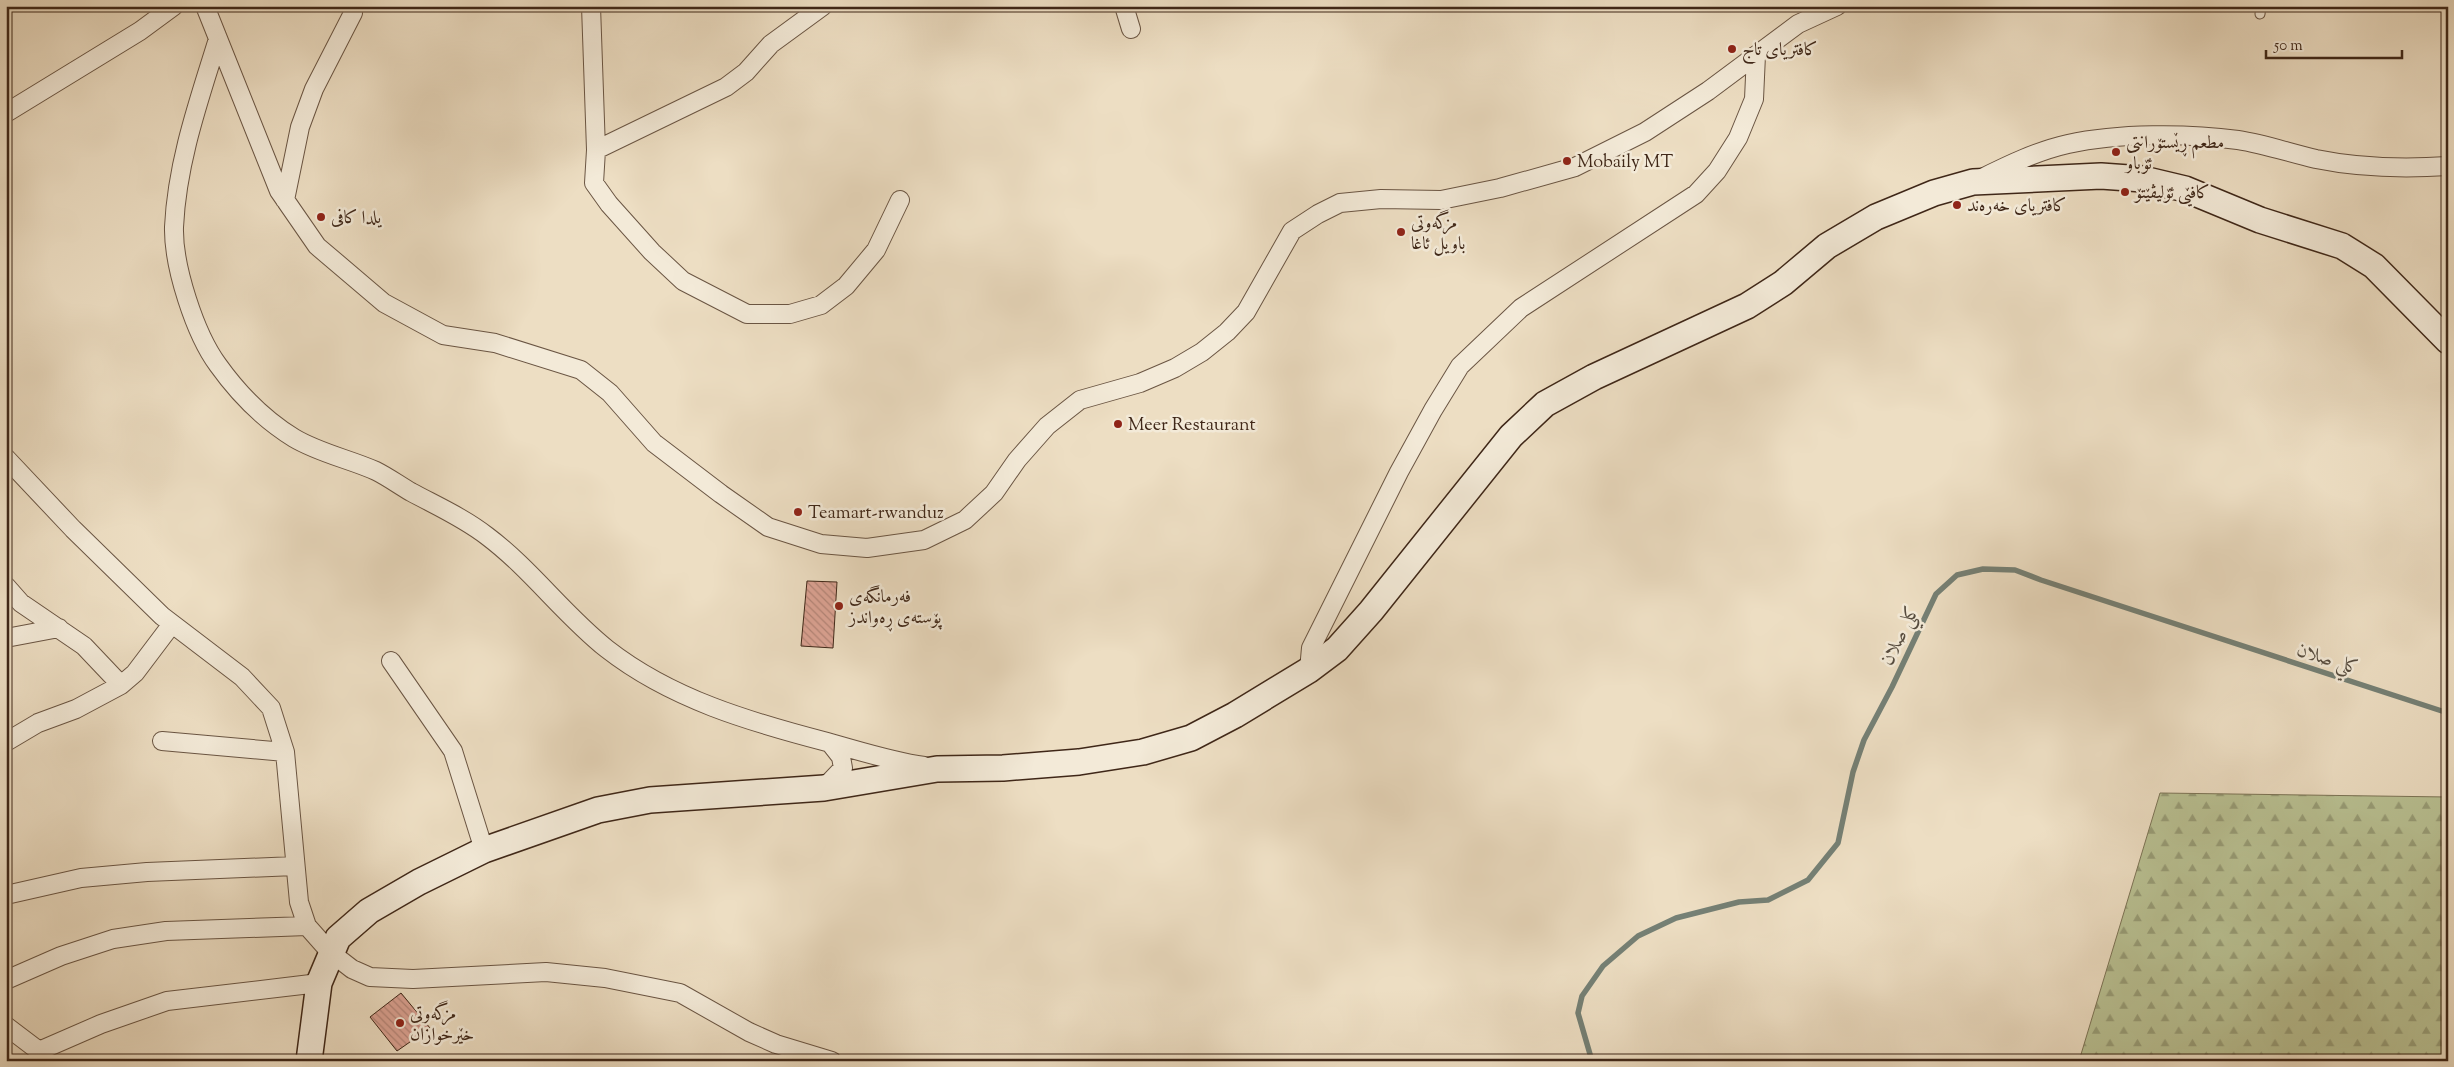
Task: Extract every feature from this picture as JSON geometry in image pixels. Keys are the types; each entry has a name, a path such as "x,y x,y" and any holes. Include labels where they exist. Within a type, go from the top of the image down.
{"street":[{"path":"6,113 140,31 174,6"},
{"path":"205,6 279,191 317,246 384,303 443,335 495,343 581,370 610,393 654,443 768,527 821,544 867,548 924,540 965,520 994,492 1017,460 1047,426 1080,400 1140,383 1175,368 1202,352 1227,332 1246,312 1292,231 1318,214 1340,203 1381,199 1441,200 1500,188 1575,167 1645,132 1708,91 1798,24 1838,6"},
{"path":"285,200 300,127 314,89 353,13 353,6"},
{"path":"591,6 596,150 594,183 609,204 652,252 683,281 747,314 790,314 821,305 846,286 876,250 900,200"},
{"path":"596,150 726,86 746,72 771,44 823,6"},
{"path":"1124,6 1131,29"},
{"path":"218,39 194,115 181,171 174,229 180,277 190,308 217,364 268,420 296,440 377,472 454,514 488,537 605,648 644,676 730,714 774,729 830,743 889,761 937,768 1003,768 1079,762 1143,752 1191,738 1236,715 1309,670 1337,649 1372,612 1511,436 1545,404 1594,378 1747,306 1783,283 1827,246 1876,217 1934,193 1973,182 2019,160 2068,144 2132,137 2188,135 2240,141 2317,159 2357,166 2401,169 2448,166"},
{"path":"1309,670 1310,648 1399,472 1460,366 1521,308 1696,194 1722,163 1738,138 1754,99 1756,55"},
{"path":"1973,182 2101,176 2143,178 2185,189 2260,220 2342,246 2374,266 2448,341"},
{"path":"6,458 73,529 172,624 242,677 271,708 285,752 299,902 307,926 330,952 352,970 370,978 413,979 546,972 605,978 652,987 688,997 749,1032 776,1044 822,1059"},
{"path":"6,586 21,603 84,646 122,686"},
{"path":"6,742 38,723 76,709 122,686 135,673 172,624"},
{"path":"6,638 59,628"},
{"path":"391,661 453,751 484,850"},
{"path":"162,741 285,752"},
{"path":"824,788 843,768 841,757 830,743"},
{"path":"310,1061 319,983 330,952 338,938 369,911 419,882 484,850 598,810 650,800 824,788 937,768"},
{"path":"6,895 81,878 128,873 296,866"},
{"path":"6,980 61,956 113,939 166,931 307,926"},
{"path":"6,1026 38,1052 101,1024 167,1001 319,983"}],"green space":[{"path":"2160,793 2448,797 2448,1061 2079,1061"}],"building":[{"path":"807,581 837,582 833,648 801,646"},
{"name":"مزگەوتی خێرخوازان","path":"401,993 430,1028 397,1051 370,1017"}],"waterway":[{"name":"كلي صلان","path":"1592,1061 1578,1013 1582,996 1603,966 1638,936 1676,918 1739,902 1768,900 1808,880 1838,843 1853,772 1864,740 1892,687 1936,594 1957,575 1983,569 2015,570 2448,713"}],"place":[{"name":"کافتریای تاج","path":"1732,49"},
{"name":"مطعم ڕێستۆرانتی ئۆباو","path":"2116,152"},
{"name":"Mobaily MT","path":"1567,161"},
{"name":"کافێی ئۆلیڤێتۆ","path":"2125,192"},
{"name":"کافتریای خەرەند","path":"1957,205"},
{"name":"یلدا کافی","path":"321,217"},
{"name":"مزگەوتی باویل ئاغا","path":"1401,232"},
{"name":"Meer Restaurant","path":"1118,424"},
{"name":"Teamart-rwanduz","path":"798,512"},
{"name":"فەرمانگەی پۆستەی ڕەواندز","path":"839,606"},
{"name":"مزگەوتی خێرخوازان","path":"400,1023"}]}
